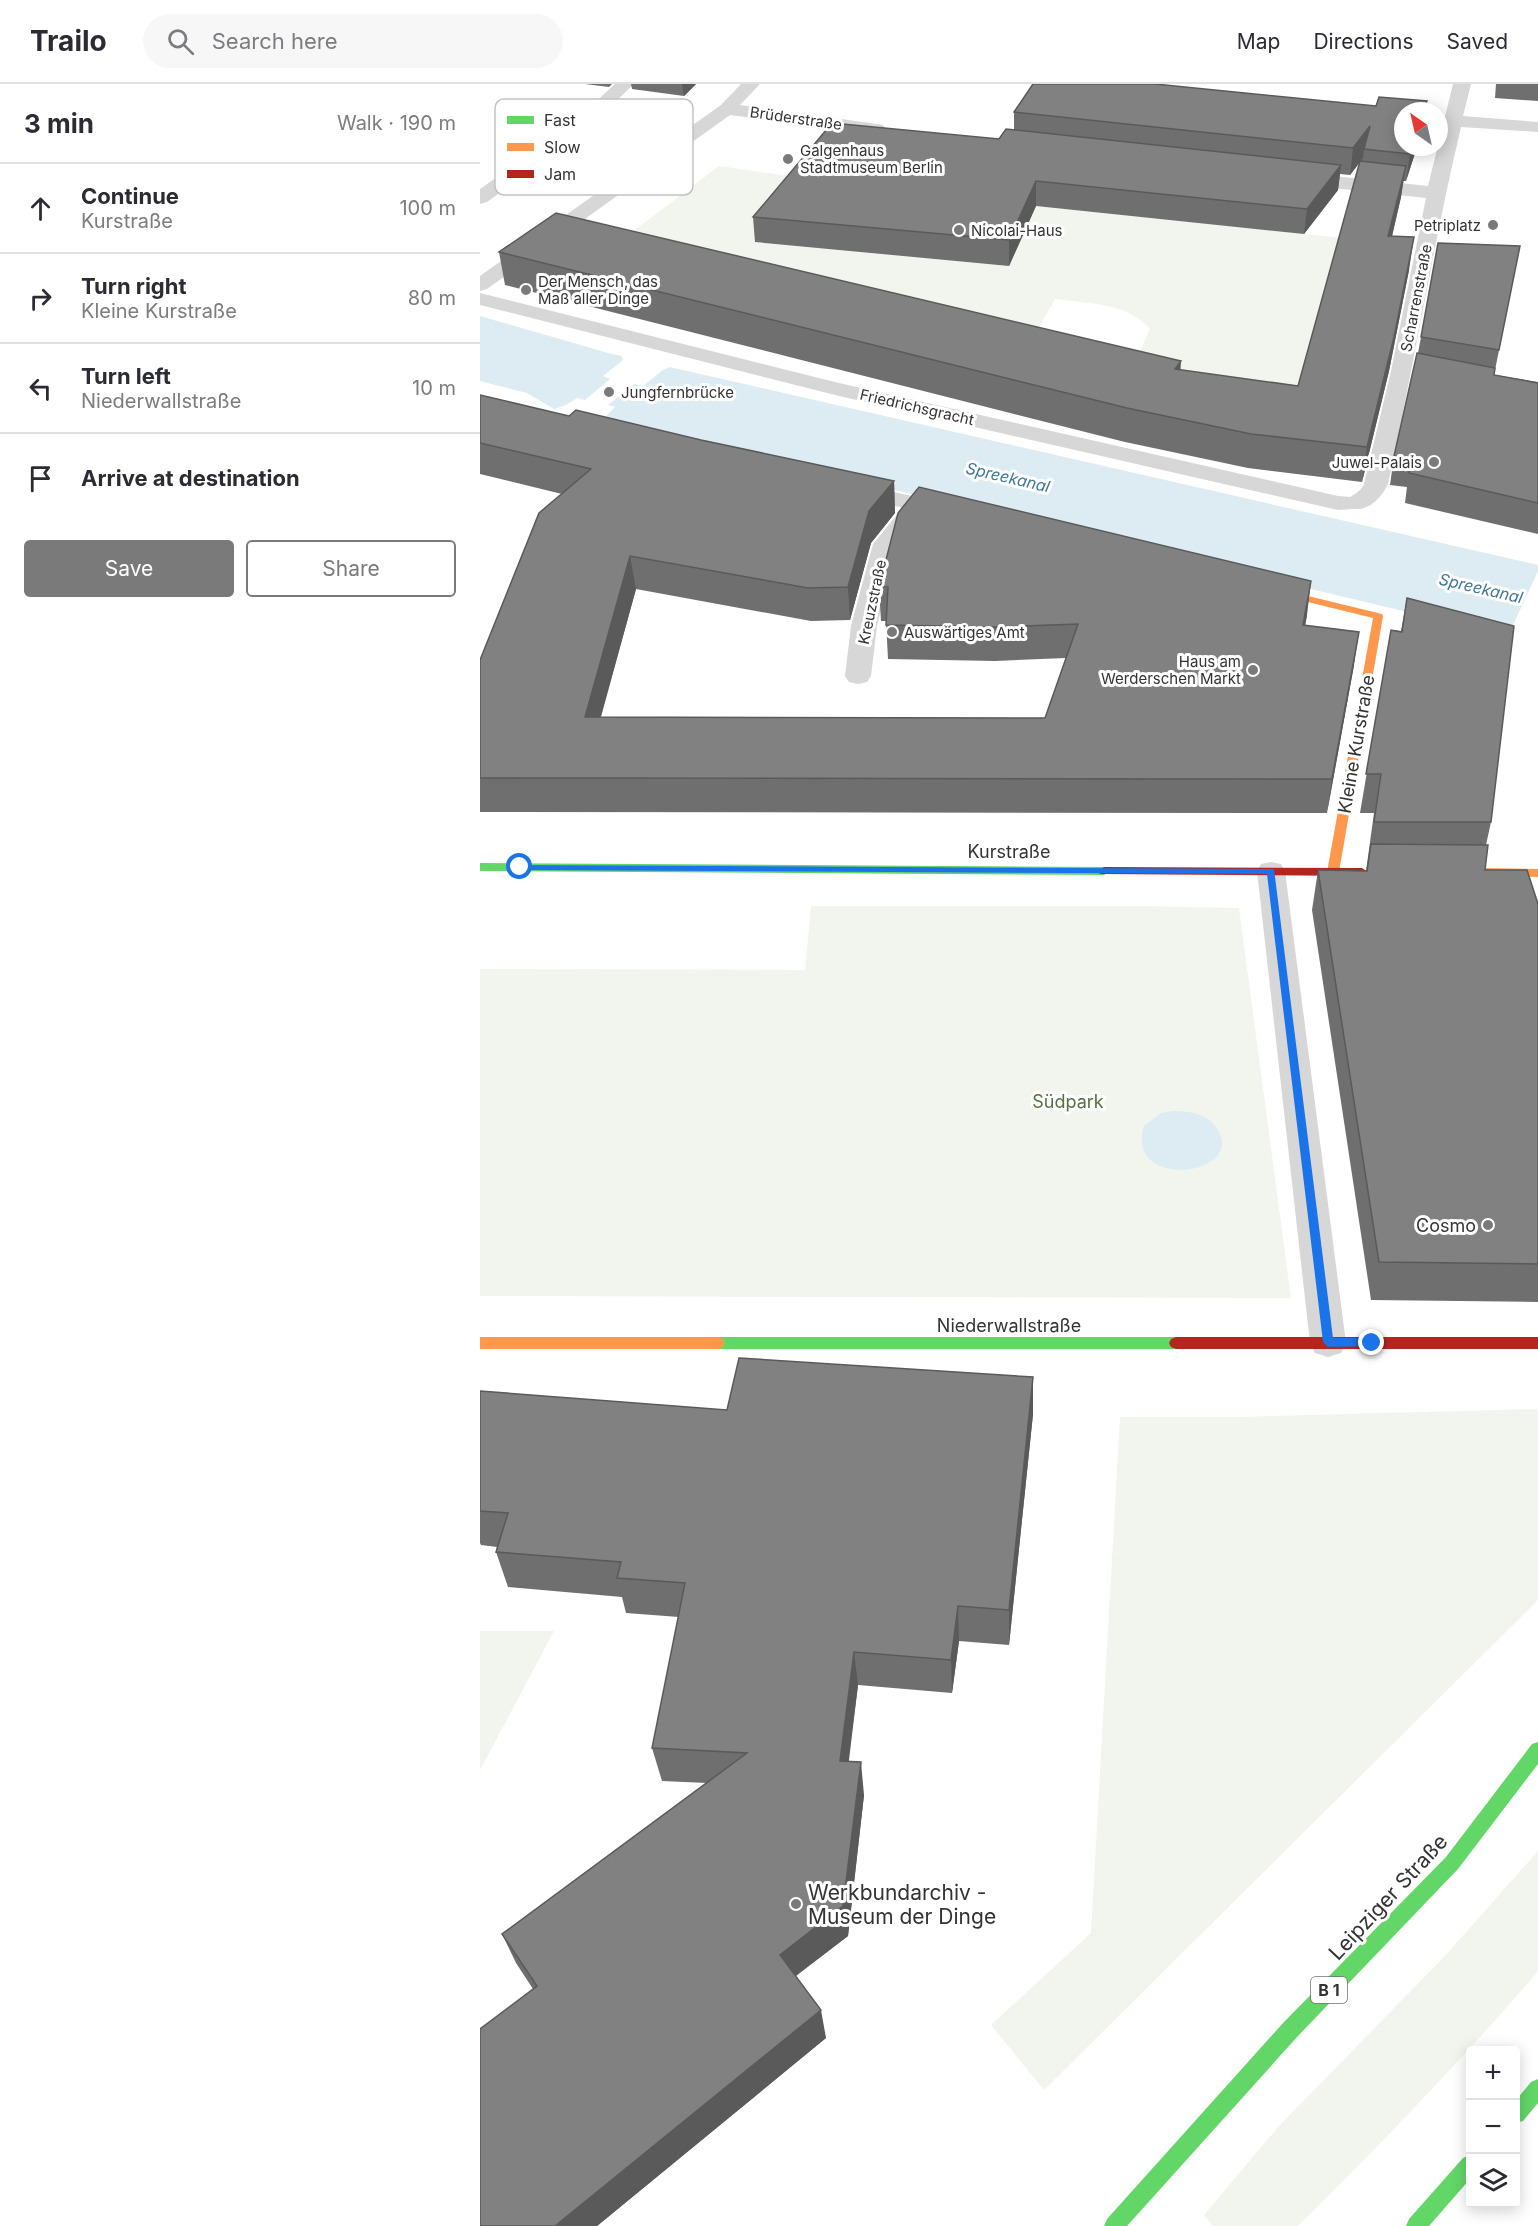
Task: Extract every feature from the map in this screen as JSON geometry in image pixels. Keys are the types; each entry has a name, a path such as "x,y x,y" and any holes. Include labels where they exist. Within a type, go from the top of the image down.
{"street":[{"path":"609,99 625,84"},
{"path":"693,133 727,109 752,84"},
{"name":"Scharrenstraße","path":"1356,503 1371,495 1376,484 1402,371 1436,193 1462,84"},
{"name":"Brüderstraße","path":"727,109 898,132"},
{"path":"1454,121 1538,127"},
{"path":"1281,176 1436,193"},
{"path":"480,198 495,187"},
{"path":"480,285 606,195"},
{"name":"Friedrichsgracht","path":"480,299 839,389 1338,503 1356,503"},
{"path":"1402,371 1425,375"},
{"name":"Kreuzstraße","path":"834,486 924,506 885,544 864,626 858,676"},
{"name":"Kleine Kurstraße","path":"1252,585 1378,616 1333,872"},
{"name":"Kurstraße","path":"480,867 1374,872"},
{"path":"1271,871 1328,1342"},
{"path":"1474,872 1538,873"},
{"name":"Niederwallstraße","path":"480,1343 1538,1343"},
{"name":"Leipziger Straße","path":"1114,2226 1291,2030 1452,1863 1538,1750"},
{"path":"1520,2109 1538,2089"},
{"path":"1416,2226 1466,2170"}],"green space":[{"path":"719,166 810,179 877,253 1008,266 1036,206 1343,238 1295,418 1135,363 1150,329 1130,314 1106,306 1055,299 1022,357 602,255 681,195 693,195 693,186"},
{"name":"Südpark","path":"811,906 1239,908 1291,1298 480,1296 480,969 805,970"},
{"path":"1538,1409 1538,1600 1044,2090 991,2025 1091,1933 1120,1417 1237,1417"},
{"path":"480,1631 554,1631 480,1770"},
{"path":"1538,1851 1538,1971 1472,2046 1466,2046 1466,2052 1421,2101 1298,2226 1213,2226 1204,2215 1279,2126 1443,1958"}],"water":[{"name":"Spreekanal","path":"480,316 608,353 1538,565 1538,643 554,409 527,393 480,381"},
{"path":"1173,1111 1198,1114 1210,1120 1218,1130 1222,1146 1215,1158 1201,1166 1184,1170 1166,1168 1151,1160 1143,1146 1144,1126 1161,1113"}],"pier":[{"name":"Jungfernbrücke","path":"621,355 670,367 643,386 634,384 608,405 615,407 607,415 608,423 554,409 577,398 585,400 610,379 603,376 623,360"},
{"path":"1538,571 1538,646 1507,638"}],"building":[{"path":"1033,84 1155,84 1376,106 1379,97 1427,101 1394,102 1394,152 1364,149 1370,126 1353,148 1014,112"},
{"path":"832,123 999,139 1006,129 1341,165 1307,209 1036,181 1009,240 753,217"},
{"path":"1360,161 1406,166 1388,236 1414,237 1394,337 1367,447 1251,434 1127,408 499,252 556,213 1181,361 1175,369 1298,386"},
{"path":"1438,243 1520,246 1499,350 1421,337"},
{"path":"1417,353 1495,368 1494,375 1538,383 1538,503 1409,473 1411,458 1394,456"},
{"name":"Auswärtiges Amt","path":"480,395 569,416 576,410 701,440 894,481 869,511 848,587 808,588 630,556 585,717 1045,718 1078,624 994,627 886,625 888,587 879,587 898,513 919,487 1311,581 1303,625 1359,632 1332,779 480,778 480,660 539,513 591,469 480,443"},
{"path":"1407,598 1514,626 1491,822 1374,822 1381,774 1366,774 1391,630 1402,632"},
{"path":"1371,844 1488,845 1485,870 1527,870 1538,904 1538,1264 1379,1262 1318,870 1367,871"},
{"path":"739,1358 1033,1377 1009,1610 958,1606 951,1660 854,1652 840,1761 861,1762 843,1906 780,1955 821,2010 555,2226 480,2226 480,2029 537,1986 502,1934 747,1753 652,1748 685,1583 617,1578 621,1562 496,1552 508,1513 480,1511 480,1391 727,1410"}],"traffic: fast":[{"path":"480,867 1104,871"},
{"path":"718,1343 1176,1343"},
{"path":"1114,2226 1291,2029 1452,1863 1538,1750"},
{"path":"1520,2109 1538,2089"},
{"path":"1416,2226 1466,2170"}],"traffic: slow":[{"path":"1267,589 1378,616 1333,872"},
{"path":"1483,872 1538,873"},
{"path":"480,1343 718,1343"}],"traffic: jam":[{"path":"1104,871 1362,872"},
{"path":"1176,1343 1538,1343"}],"place":[{"name":"Galgenhaus Stadtmuseum Berlin","path":"788,159"},
{"name":"Petriplatz","path":"1493,225"},
{"name":"Nicolai-Haus","path":"959,230"},
{"name":"Der Mensch, das Maß aller Dinge","path":"526,290"},
{"name":"Jungfernbrücke","path":"609,392"},
{"name":"Juwel-Palais","path":"1434,462"},
{"name":"Auswärtiges Amt","path":"892,632"},
{"name":"Haus am Werderschen Markt","path":"1253,670"},
{"name":"Cosmo","path":"1488,1225"},
{"name":"Werkbundarchiv - Museum der Dinge","path":"796,1904"}],"route":[{"path":"520,867 1271,871 1328,1342 1372,1343"}]}
